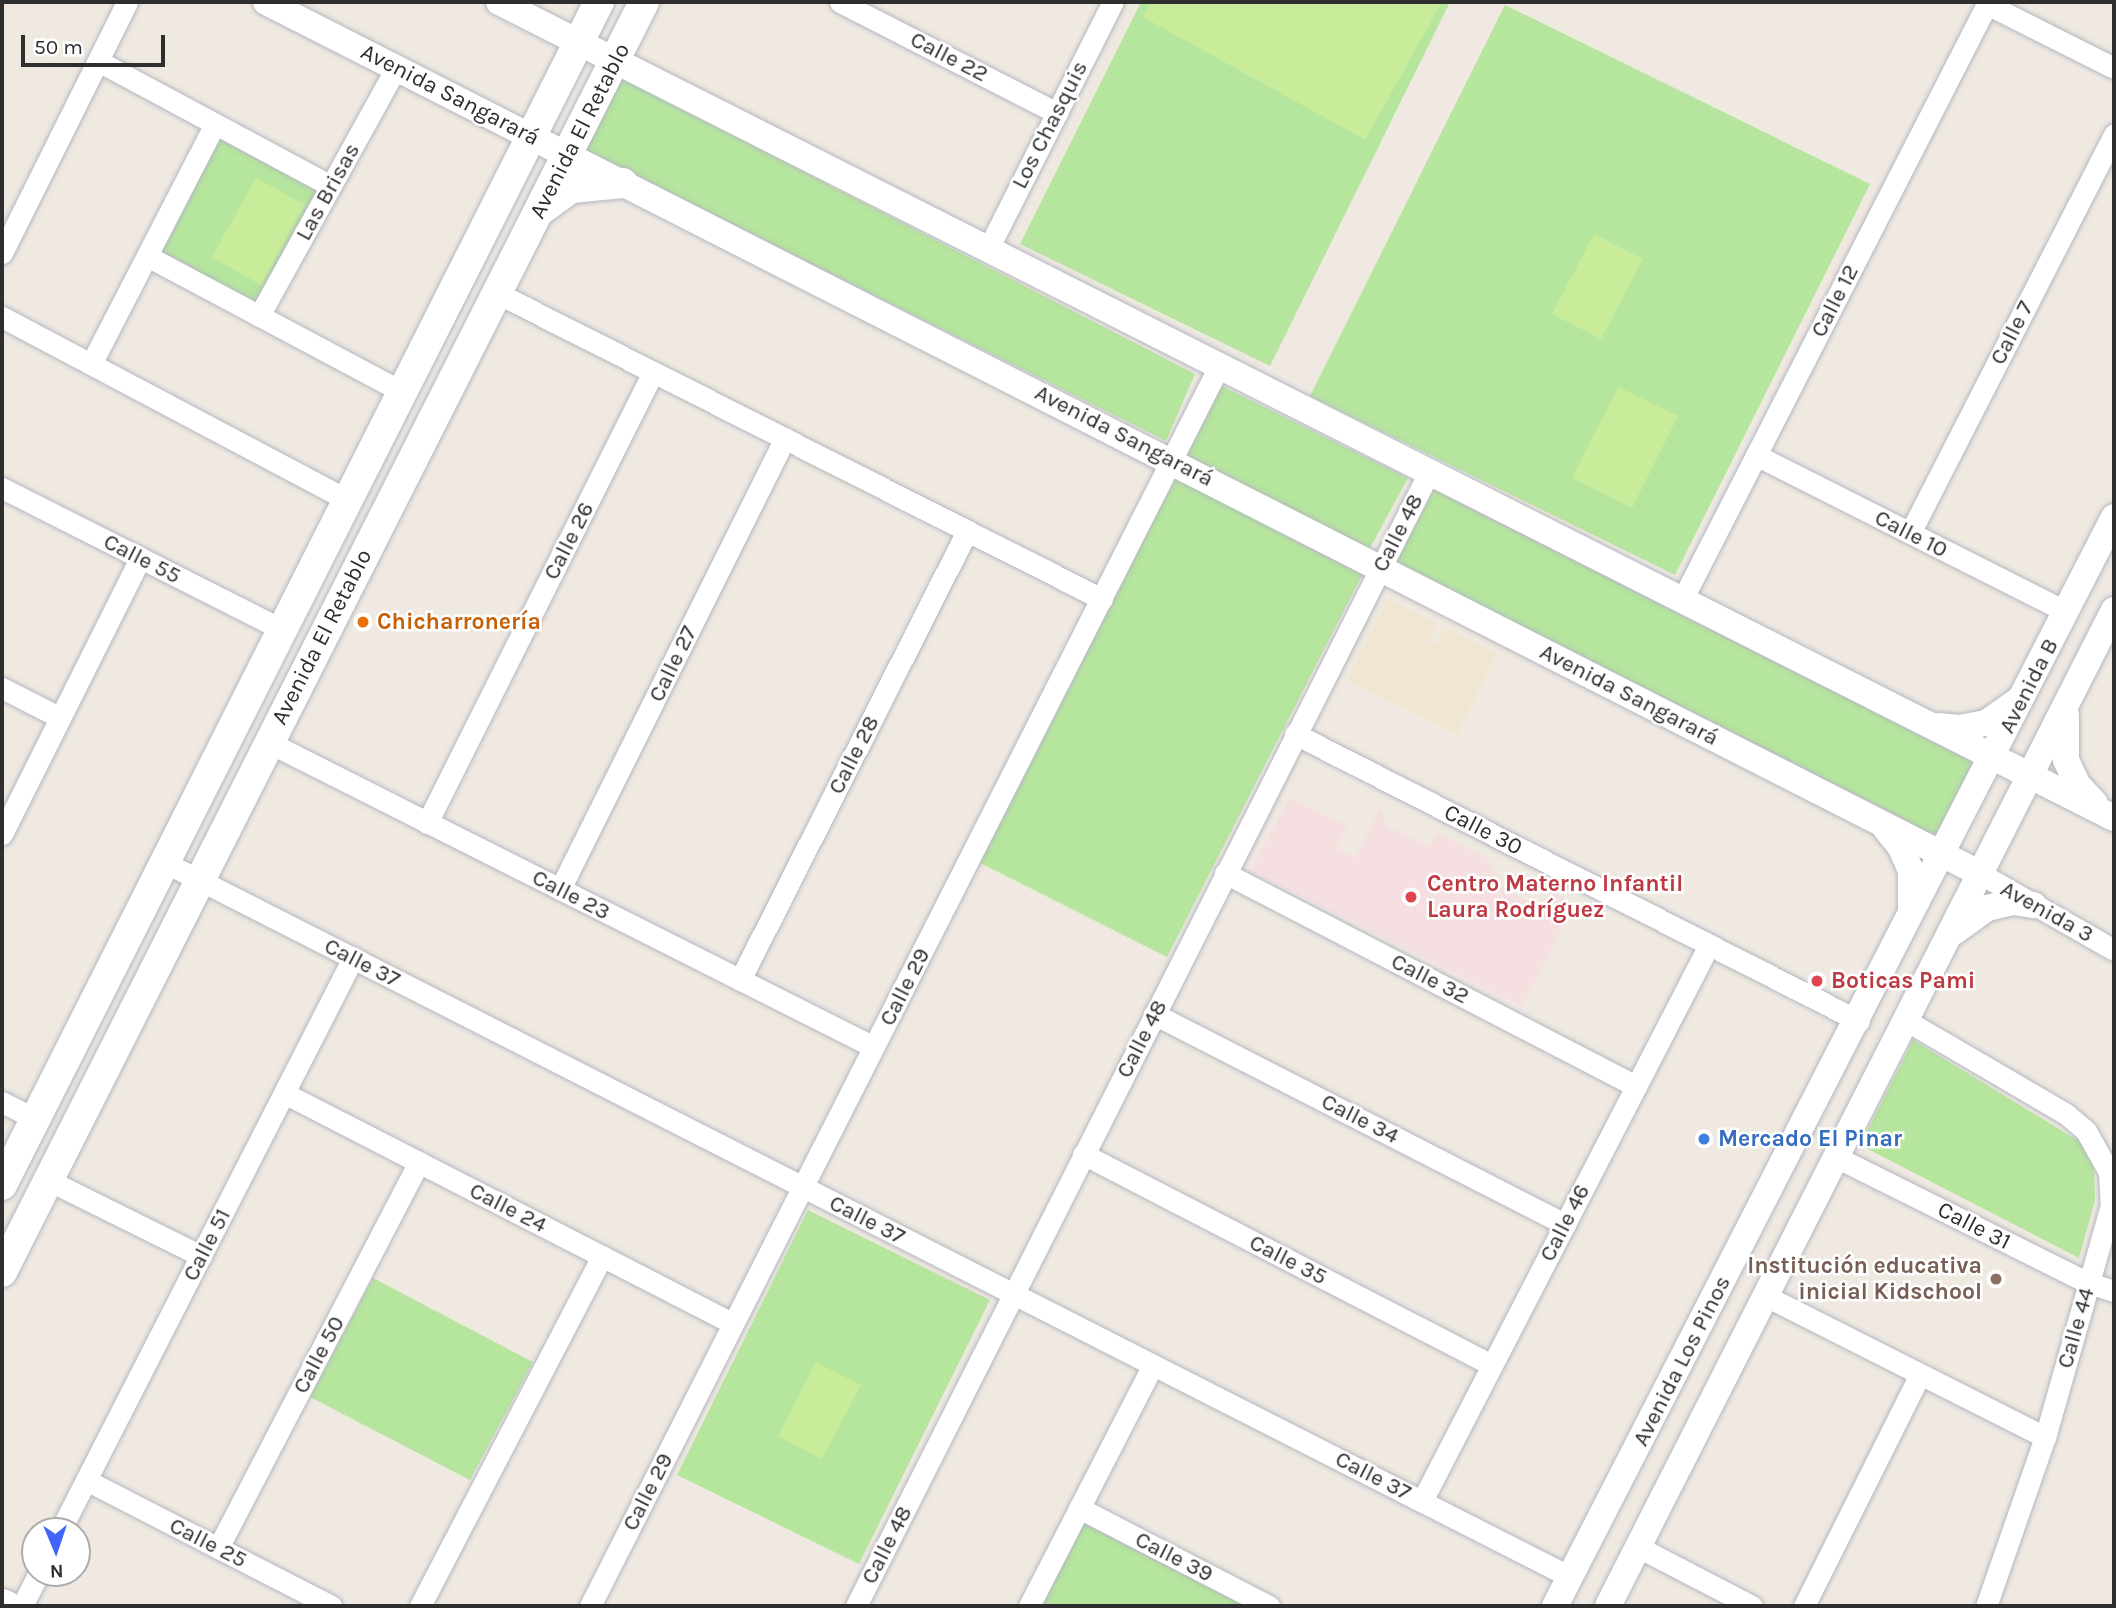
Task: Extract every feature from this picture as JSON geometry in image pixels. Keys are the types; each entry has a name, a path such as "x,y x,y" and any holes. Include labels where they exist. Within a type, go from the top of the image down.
{"main road":[{"name":"Avenida El Retablo","path":"2,1185 599,2"},
{"name":"Avenida El Retablo","path":"2,1272 644,2"},
{"path":"539,211 571,188 622,183"},
{"path":"2,1604 7,1606"}],"street":[{"path":"2,253 127,2"},
{"name":"Avenida Sangarará","path":"266,2 1172,460 1980,874"},
{"path":"499,2 2114,817"},
{"name":"Calle 22","path":"840,2 1057,113"},
{"name":"Los Chasquis","path":"988,249 1113,2"},
{"path":"1988,3 2114,68"},
{"name":"Calle 12","path":"1682,600 1988,3"},
{"path":"98,61 331,186"},
{"name":"Las Brisas","path":"260,316 396,68"},
{"path":"91,364 215,124"},
{"name":"Calle 7","path":"1910,533 2114,134"},
{"path":"146,256 404,392"},
{"path":"498,293 1102,598"},
{"path":"2,317 349,501"},
{"name":"Calle 29","path":"590,1606 1219,366"},
{"name":"Calle 26","path":"427,822 653,372"},
{"name":"Calle 27","path":"560,889 785,438"},
{"name":"Calle 10","path":"1756,455 2067,612"},
{"name":"Calle 48","path":"856,1606 1429,472"},
{"name":"Calle 55","path":"2,488 281,629"},
{"name":"Avenida B","path":"1943,855 2114,517"},
{"name":"Calle 28","path":"740,980 967,531"},
{"path":"2,834 140,558"},
{"name":"Avenida B","path":"1980,874 2111,624"},
{"path":"1917,719 1946,728 1973,727 2010,709 2029,686"},
{"path":"2,688 59,717"},
{"path":"2071,696 2063,733 2066,760 2086,795 2114,817"},
{"name":"Calle 30","path":"1295,734 1859,1021"},
{"name":"Calle 23","path":"268,742 874,1047"},
{"path":"1870,818 1892,835 1911,871 1914,898 1907,927"},
{"name":"Avenida Los Pinos","path":"1555,1606 1943,855"},
{"name":"Calle 37","path":"164,862 1570,1577"},
{"name":"Calle 32","path":"1225,873 1636,1086"},
{"name":"Avenida Los Pinos","path":"1608,1606 1980,874"},
{"name":"Avenida 3","path":"1980,874 2114,950"},
{"path":"1945,945 1964,923 1987,908 2014,902 2034,905"},
{"name":"Calle 46","path":"1422,1502 1709,945"},
{"name":"Calle 51","path":"67,1517 353,958"},
{"name":"Calle 34","path":"1154,1014 1565,1224"},
{"name":"Calle 44","path":"1907,1021 2066,1114 2101,1152 2109,1172 2111,1205 2089,1283 2045,1437 1986,1606"},
{"name":"Calle 24","path":"284,1093 732,1323"},
{"path":"2,1102 35,1119"},
{"name":"Calle 35","path":"1083,1154 1492,1365"},
{"name":"Calle 31","path":"1836,1157 2089,1283 2114,1291"},
{"name":"Calle 50","path":"218,1548 419,1162"},
{"path":"48,1180 201,1256"},
{"path":"1765,1201 1802,1222"},
{"path":"420,1606 602,1256"},
{"path":"1764,1295 2045,1437"},
{"path":"1029,1606 1153,1365"},
{"path":"1804,1606 1920,1374"},
{"name":"Calle 25","path":"86,1480 331,1606"},
{"name":"Calle 39","path":"1079,1508 1269,1606"},
{"path":"1638,1547 1752,1606"},
{"path":"22,1606 32,1587"}],"shaded area":[{"path":"1388,599 1437,623 1429,642 1436,645 1445,627 1497,653 1457,734 1347,680"},
{"name":"Centro Materno Infantil Laura Rodríguez","path":"1289,798 1347,826 1336,848 1355,858 1381,807 1386,826 1430,847 1437,833 1488,859 1497,885 1542,909 1551,891 1574,903 1522,1006 1251,871"}],"green space":[{"path":"1141,2 1450,2 1270,366 1020,244"},
{"path":"1151,2 1442,2 1365,140 1143,17"},
{"path":"1505,5 1870,184 1675,575 1310,396"},
{"path":"618,76 1195,374 1166,441 582,150"},
{"path":"218,137 318,191 257,304 157,250"},
{"path":"256,178 305,205 261,285 212,257"},
{"path":"1594,234 1643,259 1601,339 1552,314"},
{"path":"1222,386 1408,478 1369,550 1184,456"},
{"path":"1618,387 1678,416 1632,508 1572,478"},
{"path":"1176,477 1364,571 1167,957 980,863"},
{"path":"1436,487 1976,764 1937,841 1393,566"},
{"path":"1913,1040 2082,1143 2094,1167 2095,1200 2079,1258 1860,1145"},
{"path":"808,1210 990,1300 859,1564 677,1475"},
{"path":"373,1278 533,1362 470,1480 310,1397"},
{"path":"816,1362 861,1385 822,1459 778,1436"},
{"path":"1082,1521 1247,1606 1037,1606"}],"place":[{"name":"Chicharronería","path":"363,622"},
{"name":"Centro Materno Infantil Laura Rodríguez","path":"1411,897"},
{"name":"Boticas Pami","path":"1817,981"},
{"name":"Mercado El Pinar","path":"1704,1139"},
{"name":"Institución educativa inicial Kidschool","path":"1996,1279"}]}
